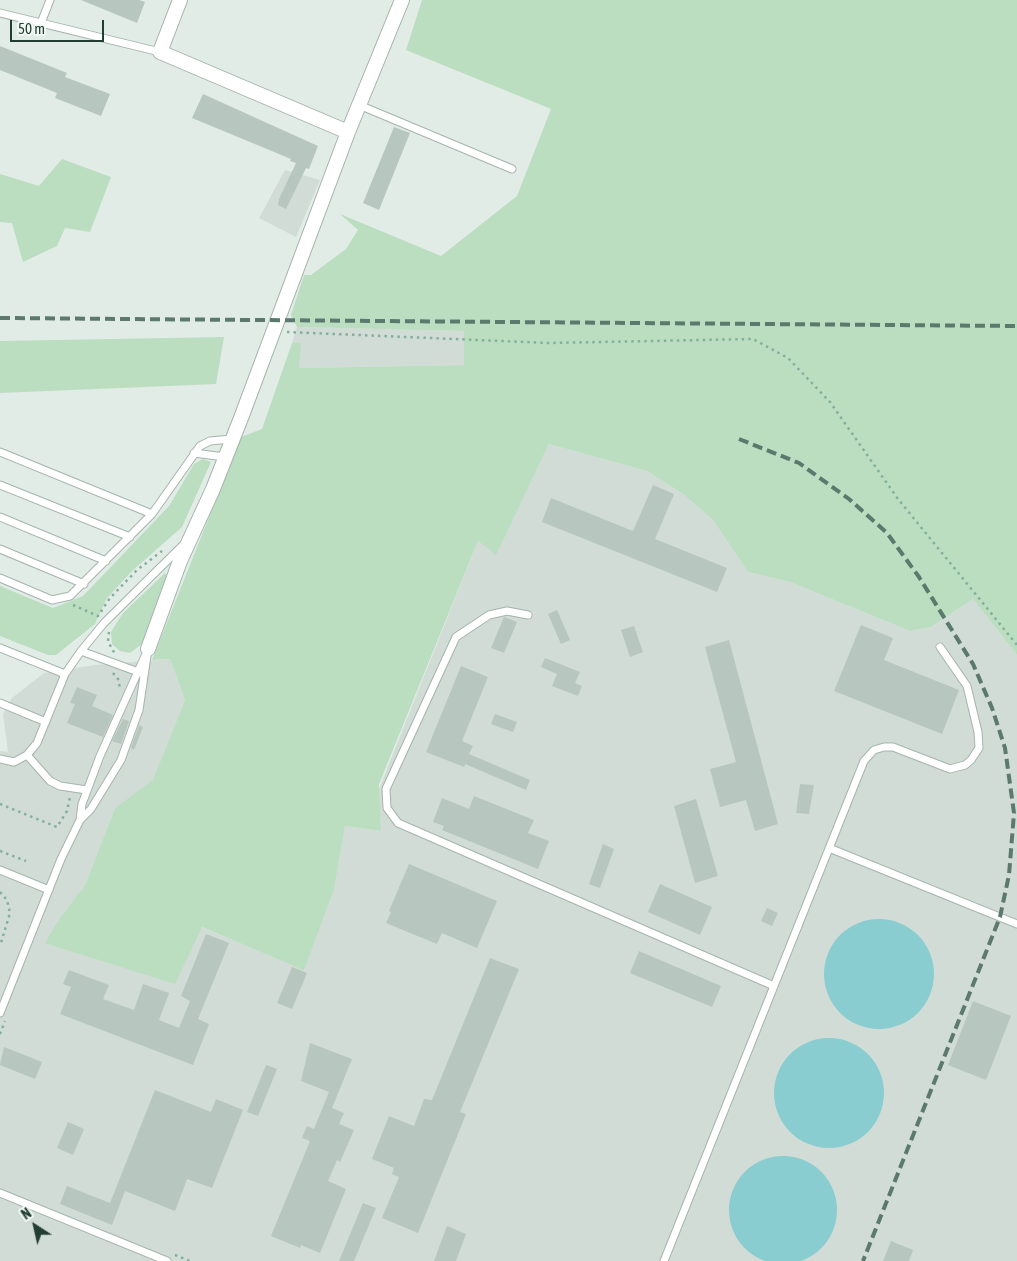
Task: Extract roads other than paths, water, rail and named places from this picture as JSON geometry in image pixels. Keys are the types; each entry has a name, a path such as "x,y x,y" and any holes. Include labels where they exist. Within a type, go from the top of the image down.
{"street":[{"path":"180,0 160,52 348,132"},
{"path":"148,650 191,537 232,439 348,132 402,0"}],"lane":[{"path":"41,23 50,0"},
{"path":"0,13 160,52"},
{"path":"359,105 512,169"},
{"path":"0,578 52,600 70,596 152,514 194,453 210,441 232,439"},
{"path":"0,452 152,514"},
{"path":"194,453 225,457"},
{"path":"0,485 130,537"},
{"path":"0,517 106,561"},
{"path":"0,759 14,762 27,755 37,743 65,674 80,651 104,623 191,537"},
{"path":"0,549 84,584"},
{"path":"528,615 507,611 489,616 456,637 386,789 386,808 398,823 774,986"},
{"path":"664,1261 869,754 884,747 893,747 950,769 965,765 976,755 980,741 967,686 940,647"},
{"path":"0,648 65,674"},
{"path":"0,1013 49,890 80,820 82,804 87,790 148,650"},
{"path":"80,820 91,809 121,760 137,718 148,650"},
{"path":"80,651 145,675"},
{"path":"0,703 46,722"},
{"path":"27,755 50,782 60,786 87,790"},
{"path":"830,848 1017,924"},
{"path":"0,870 49,890"},
{"path":"0,1193 167,1261"}],"water":[{"path":"879,919 900,923 918,935 930,953 934,974 930,995 918,1013 900,1025 879,1029 858,1025 840,1013 828,995 824,974 828,953 840,935 858,923"},
{"path":"829,1038 850,1042 868,1054 880,1072 884,1093 880,1114 868,1132 850,1144 829,1148 808,1144 790,1132 778,1114 774,1093 778,1072 790,1054 808,1042"},
{"path":"783,1156 804,1160 822,1171 833,1189 837,1210 833,1231 822,1249 804,1260 783,1264 762,1260 744,1249 733,1231 729,1210 733,1189 744,1171 762,1160"}],"railway":[{"path":"0,318 1017,326"},
{"path":"739,439 799,463 849,499 887,533 919,577 973,664 992,708 1005,748 1014,813 1009,875 1000,917 863,1261"}]}
